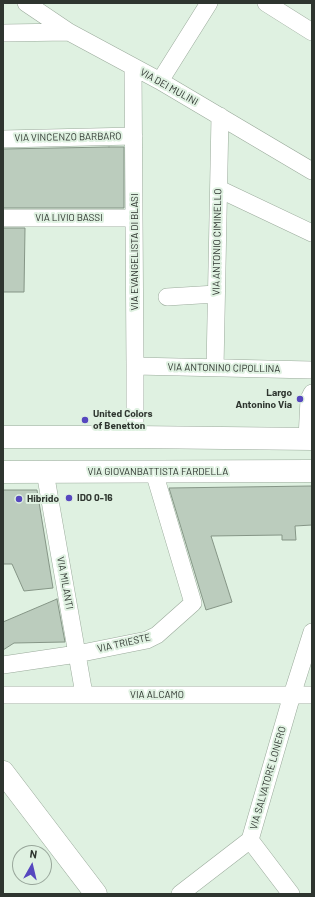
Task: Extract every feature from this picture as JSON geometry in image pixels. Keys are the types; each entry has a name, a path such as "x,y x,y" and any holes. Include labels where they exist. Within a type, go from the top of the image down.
{"main road":[{"path":"3,437 309,439"},
{"name":"VIA GIOVANBATTISTA FARDELLA","path":"3,472 312,471"},
{"path":"3,772 96,894"}],"street":[{"path":"160,81 209,3"},
{"path":"266,3 312,32"},
{"path":"30,32 34,7"},
{"name":"VIA DEI MULINI","path":"34,7 69,32 160,81 312,170"},
{"path":"3,33 69,32"},
{"name":"VIA EVANGELISTA DI BLASI","path":"133,67 135,437"},
{"name":"VIA ANTONIO CIMINELLO","path":"214,368 220,116"},
{"name":"VIA VINCENZO BARBARO","path":"3,139 134,136"},
{"path":"219,189 312,233"},
{"name":"VIA LIVIO BASSI","path":"3,218 134,218"},
{"path":"167,297 216,294"},
{"name":"VIA ANTONINO CIPOLLINA","path":"135,366 312,370"},
{"path":"309,439 309,399 312,393"},
{"name":"VIA MILANTI","path":"45,472 84,694"},
{"name":"VIA TRIESTE","path":"3,665 77,654 147,640 157,635 193,603 154,472"},
{"name":"VIA SALVATORE LONERO","path":"180,894 250,840 312,632"},
{"name":"VIA ALCAMO","path":"3,695 312,695"},
{"path":"250,840 291,894"}],"building":[{"path":"124,147 124,208 3,208 3,149"},
{"path":"3,228 25,228 24,292 3,292"},
{"path":"312,486 312,525 295,526 296,540 282,540 282,535 211,536 232,602 206,610 169,488"},
{"path":"3,490 37,490 53,588 24,591 12,564 3,564"},
{"path":"57,599 65,642 14,643 3,650 3,622"}],"place":[{"name":"Largo Antonino Via","path":"300,399"},
{"name":"United Colors of Benetton","path":"85,420"},
{"name":"IDO 0-16","path":"69,498"},
{"name":"Hibrido","path":"19,499"}]}
